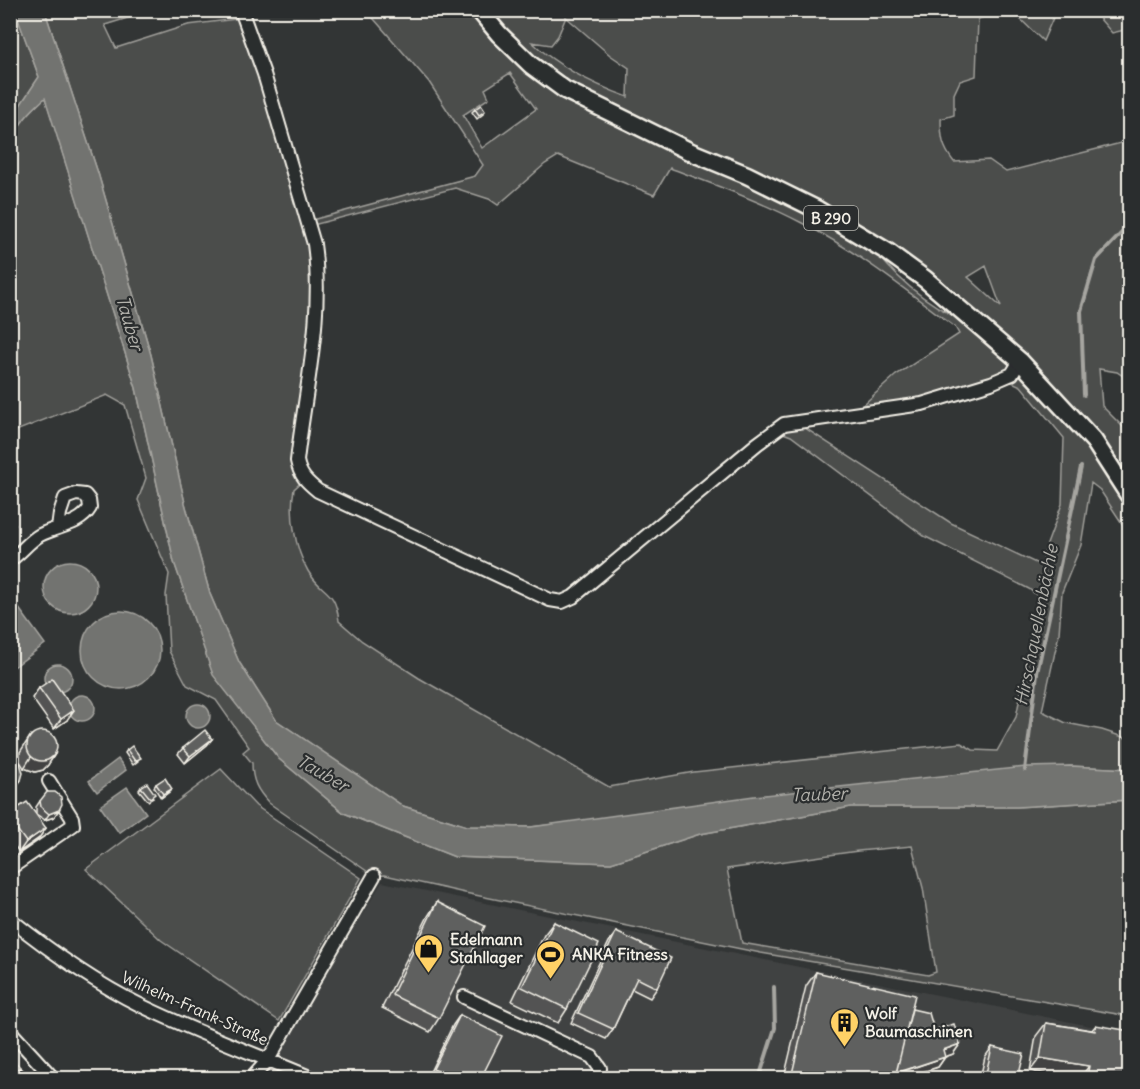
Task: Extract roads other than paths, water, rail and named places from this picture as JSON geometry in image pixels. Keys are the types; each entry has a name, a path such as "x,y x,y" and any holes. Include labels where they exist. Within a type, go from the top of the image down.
{"main road":[{"name":"B 290","path":"479,10 499,34 531,65 565,90 691,152 747,175 818,210 888,252 925,279 1020,362 1094,441 1130,497"}],"street":[{"path":"241,10 264,74 314,244 317,265 315,317 297,461 303,480 318,491 550,600 562,602 573,597 784,424 922,404 991,383 1012,374 1020,362"},
{"path":"10,560 39,535 58,528"},
{"path":"10,865 12,867 73,825 72,818 49,781"},
{"path":"252,1078 268,1060 374,876"},
{"name":"Wilhelm-Frank-Straße","path":"10,919 39,942 130,999 312,1078"},
{"path":"464,997 592,1057 600,1068 599,1078"},
{"path":"10,1031 52,1078"}],"water":[{"name":"Tauber","path":"15,11 45,11 98,173 151,355 185,503 210,594 239,662 276,720 403,806 467,826 531,827 754,796 1026,767 1070,766 1129,769 1129,800 1017,807 851,807 700,834 611,863 455,857 344,813 279,759 213,675 174,562 136,388 45,98 24,119 16,134 13,168 18,227 16,237 11,238 11,119 39,77"},
{"path":"70,561 80,563 88,569 94,577 96,587 94,597 88,605 80,611 70,613 60,611 52,605 46,597 44,587 46,577 52,569 60,563"},
{"path":"10,596 45,644 11,669 10,669"},
{"path":"113,611 129,611 143,617 154,628 160,642 160,658 154,672 143,683 129,689 113,689 99,683 88,672 82,658 82,642 88,628 99,617"},
{"path":"58,664 68,668 72,678 68,688 58,692 48,688 44,678 48,668"},
{"path":"82,695 92,698 95,708 92,718 82,721 72,718 69,708 72,698"},
{"path":"198,704 207,707 210,716 207,725 198,728 189,725 186,716 189,707"},
{"path":"118,759 126,770 97,792 89,781"},
{"path":"127,787 146,813 119,833 100,806"}],"waterway":[{"name":"Hirschquellenbächle","path":"1084,395 1081,311 1096,260 1130,224"},
{"name":"Hirschquellenbächle","path":"1025,770 1037,673 1081,467"},
{"path":"759,1078 775,1028 774,987"}],"railway":[{"path":"10,1060 28,1078"}],"place":[{"name":"Edelmann Stahllager","path":"429,974"},
{"name":"ANKA Fitness","path":"551,980"},
{"name":"Wolf Baumaschinen","path":"844,1048"}]}
